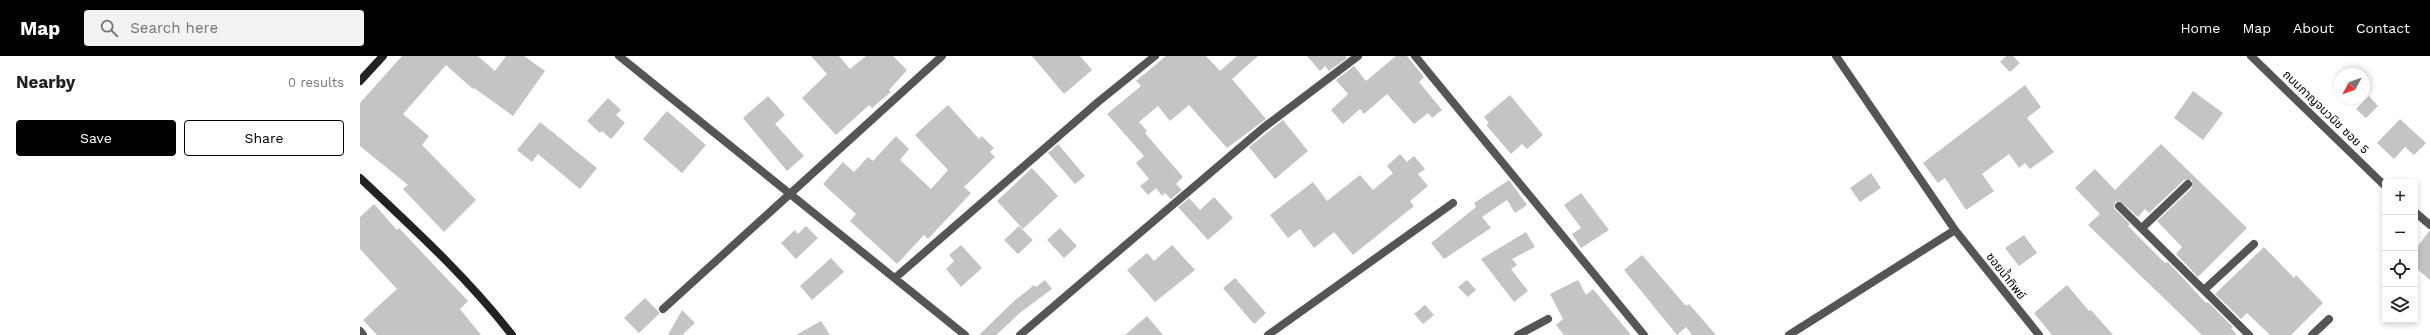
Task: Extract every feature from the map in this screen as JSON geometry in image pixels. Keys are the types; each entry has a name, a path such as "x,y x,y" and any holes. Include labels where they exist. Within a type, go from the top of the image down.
{"street":[{"path":"360,81 382,56"},
{"path":"618,56 965,335"},
{"path":"663,309 789,193 889,107 942,56"},
{"path":"895,278 1098,102 1155,56"},
{"path":"1020,335 1263,128 1358,56"},
{"path":"1415,56 1644,335"},
{"name":"ซอยน้ำทิพย์","path":"1836,56 1955,230 2039,335"},
{"name":"ถนนกาญจนวนิช ซอย 5","path":"2251,56 2382,183"},
{"path":"360,178 418,232 482,298 512,335"},
{"path":"2143,227 2188,184"},
{"path":"1268,335 1452,203"},
{"path":"2119,206 2143,227 2249,335"},
{"path":"2418,214 2430,224"},
{"path":"1789,335 1955,230"},
{"path":"2205,289 2254,244"},
{"path":"1518,335 1548,319"},
{"path":"2312,335 2329,319"},
{"path":"360,331 363,335"}],"building":[{"path":"402,56 478,56 495,71 506,56 524,56 545,71 513,116 474,88 473,89 446,65 403,114 429,136 422,145 476,200 444,232 403,189 408,185 360,146 360,103"},
{"path":"811,56 839,56 850,69 866,56 893,56 907,70 889,90 891,92 872,108 869,105 836,135 802,98 827,74"},
{"path":"1032,56 1080,56 1092,70 1064,94"},
{"path":"1166,56 1206,56 1220,71 1237,56 1258,56 1232,79 1266,119 1227,148 1189,105 1170,121 1158,106 1139,122 1147,131 1145,133 1183,177 1176,184 1182,190 1171,199 1165,193 1162,196 1156,188 1148,195 1140,186 1149,179 1136,163 1144,156 1107,114 1141,86 1136,81"},
{"path":"1307,56 1345,56 1347,58 1329,71 1325,66 1320,71"},
{"path":"1396,56 1407,56 1424,77 1419,82 1442,110 1432,118 1428,113 1414,124 1387,94 1364,114 1360,109 1343,124 1331,110 1348,94 1336,80 1354,66 1366,81"},
{"path":"2006,56 2013,56 2020,63 2010,72 2000,62"},
{"path":"2025,85 2041,107 2027,118 2054,152 2030,169 2025,163 2019,168 2009,154 1982,174 1994,191 1966,210 1945,178 1938,183 1923,163"},
{"path":"2193,91 2223,113 2203,140 2174,118"},
{"path":"1510,95 1543,135 1527,149 1522,144 1511,154 1486,125 1489,123 1484,117"},
{"path":"768,96 785,115 775,124 804,156 787,171 743,118"},
{"path":"2370,97 2378,106 2366,118 2356,109 2361,104 2370,104"},
{"path":"608,98 621,110 616,115 625,123 611,139 602,131 600,133 587,121"},
{"path":"948,105 979,139 982,136 994,148 990,152 995,157 964,187 971,193 928,239 924,235 897,264 850,221 856,214 823,184 843,162 854,172 868,157 873,161 896,136 909,149 900,160 931,189 948,170 915,135"},
{"path":"667,111 706,145 682,173 643,139"},
{"path":"2400,119 2426,143 2414,155 2405,147 2394,159 2377,143"},
{"path":"1283,120 1308,151 1275,179 1249,147"},
{"path":"540,122 597,168 580,189 538,154 532,162 517,150"},
{"path":"1058,144 1085,176 1075,184 1048,153"},
{"path":"2161,144 2247,228 2198,277 2176,254 2182,247 2157,221 2192,188 2192,180 2184,180 2149,213 2145,209 2138,217 2120,201 2115,202 2114,208 2130,224 2128,226 2165,263 2168,262 2206,303 2208,302 2233,327 2231,328 2237,335 2202,335 2088,225 2100,214 2075,188 2095,169 2115,190"},
{"path":"1400,154 1407,162 1414,156 1425,169 1418,174 1428,186 1410,201 1414,206 1353,255 1334,232 1314,248 1300,229 1288,238 1270,215 1313,182 1327,201 1360,175 1373,190 1393,173 1387,166"},
{"path":"1032,168 1058,196 1023,229 997,201"},
{"path":"1871,173 1881,188 1860,202 1850,188"},
{"path":"1509,180 1527,205 1515,213 1507,200 1482,217 1491,228 1444,259 1431,243 1476,207 1474,203"},
{"path":"1581,193 1609,230 1581,248 1572,234 1581,228 1564,205"},
{"path":"1214,197 1233,218 1208,240 1178,207 1189,198 1200,210"},
{"path":"374,204 397,230 399,228 468,301 460,309 481,335 377,335 363,320 397,289 360,249 360,217"},
{"path":"806,226 818,238 796,259 781,243 795,230 798,234"},
{"path":"1019,226 1033,240 1018,254 1004,240"},
{"path":"1060,228 1077,246 1064,258 1047,240"},
{"path":"2430,230 2430,280 2418,270 2418,246"},
{"path":"1526,232 1535,247 1512,259 1517,265 1511,269 1528,291 1514,302 1481,259"},
{"path":"2024,235 2037,253 2019,266 2005,248"},
{"path":"961,245 982,268 961,287 946,269 954,261 949,255"},
{"path":"1172,245 1195,270 1155,302 1127,270 1147,253 1154,261"},
{"path":"2264,247 2294,278 2296,275 2323,303 2291,335 2270,335 2247,313 2241,319 2215,294"},
{"path":"1642,255 1686,306 1689,304 1716,335 1692,335 1686,327 1677,335 1624,270"},
{"path":"831,258 844,272 812,300 800,286"},
{"path":"1235,278 1266,313 1254,324 1223,288"},
{"path":"1045,280 1052,289 1021,312 996,335 979,335 1013,302 1034,285 1036,287"},
{"path":"1467,280 1476,290 1468,297 1458,287"},
{"path":"1578,280 1586,295 1593,289 1631,335 1564,335 1556,325 1563,319 1550,294"},
{"path":"2067,285 2089,311 2091,310 2113,335 2052,335 2034,313"},
{"path":"645,298 660,313 639,333 624,318"},
{"path":"1425,305 1434,315 1423,324 1414,314"},
{"path":"682,310 695,323 682,335 668,335"},
{"path":"1147,316 1163,335 1125,335"},
{"path":"821,321 830,335 796,335"}]}
